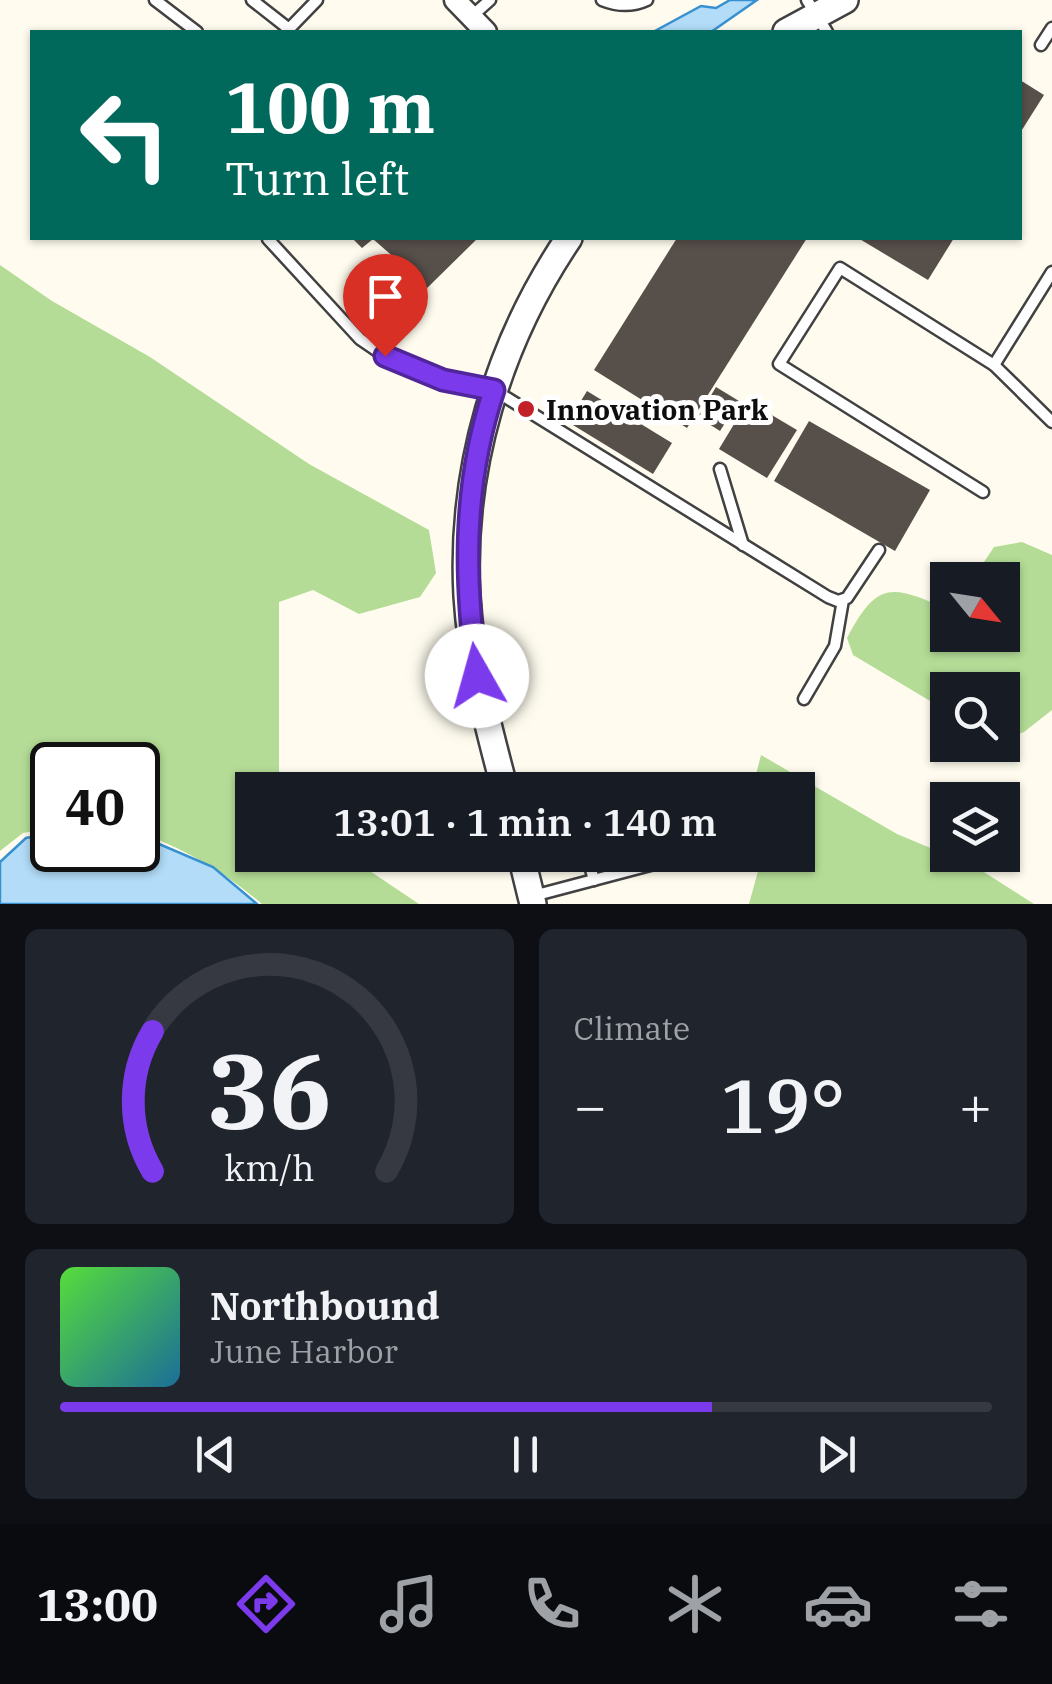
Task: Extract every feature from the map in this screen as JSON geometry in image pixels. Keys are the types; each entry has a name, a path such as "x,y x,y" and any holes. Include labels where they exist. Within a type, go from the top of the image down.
{"street":[{"path":"455,0 478,25"},
{"path":"790,30 845,0"},
{"path":"500,772 477,676 467,598 470,498 494,390 526,309 568,240"},
{"path":"525,872 532,900"}],"lane":[{"path":"155,0 194,30"},
{"path":"252,0 286,30"},
{"path":"288,30 317,0"},
{"path":"478,25 490,0"},
{"path":"602,0 614,5 647,0"},
{"path":"1041,45 1052,28"},
{"path":"269,240 360,339 385,356 428,374 494,390 828,597 843,600"},
{"path":"983,492 779,364 840,268 994,365 1052,422"},
{"path":"994,365 1052,272"},
{"path":"720,469 743,545"},
{"path":"804,699 836,646 843,600 853,592 879,550"},
{"path":"592,872 594,880"},
{"path":"532,900 624,872"}],"green space":[{"path":"0,265 52,301 150,357 309,464 429,530 436,573 420,597 359,614 313,590 279,602 279,772 235,772 235,872 371,872 419,904 262,904 203,862 160,841 160,742 30,742 30,832 0,851"},
{"path":"1022,542 1052,555 1052,710 1020,733 1020,672 930,672 930,701 853,655 847,638 877,597 899,592 930,602 930,652 1020,652 1020,562 984,562 994,547"},
{"path":"761,755 790,772 757,772"},
{"path":"815,786 897,834 930,848 930,872 984,872 1034,904 749,904 758,872 815,872"}],"water":[{"path":"730,0 757,0 714,30 657,30 701,6 716,8"},
{"path":"30,837 30,872 160,872 160,844 213,867 257,904 0,904 0,862"}],"building":[{"path":"1022,81 1044,95 1022,130"},
{"path":"354,240 372,240 362,248"},
{"path":"374,240 476,240 420,295 389,268 397,260"},
{"path":"676,240 806,240 687,428 594,370"},
{"path":"861,240 953,240 928,280"},
{"path":"716,387 739,401 720,431 698,417"},
{"path":"587,391 672,443 653,474 568,422"},
{"path":"748,401 797,430 767,478 719,449"},
{"path":"809,421 930,490 895,551 774,481"}],"place":[{"name":"Innovation Park","path":"526,409"}],"route":[{"path":"385,356 443,380 494,390 470,498 466,555 477,676"}]}
